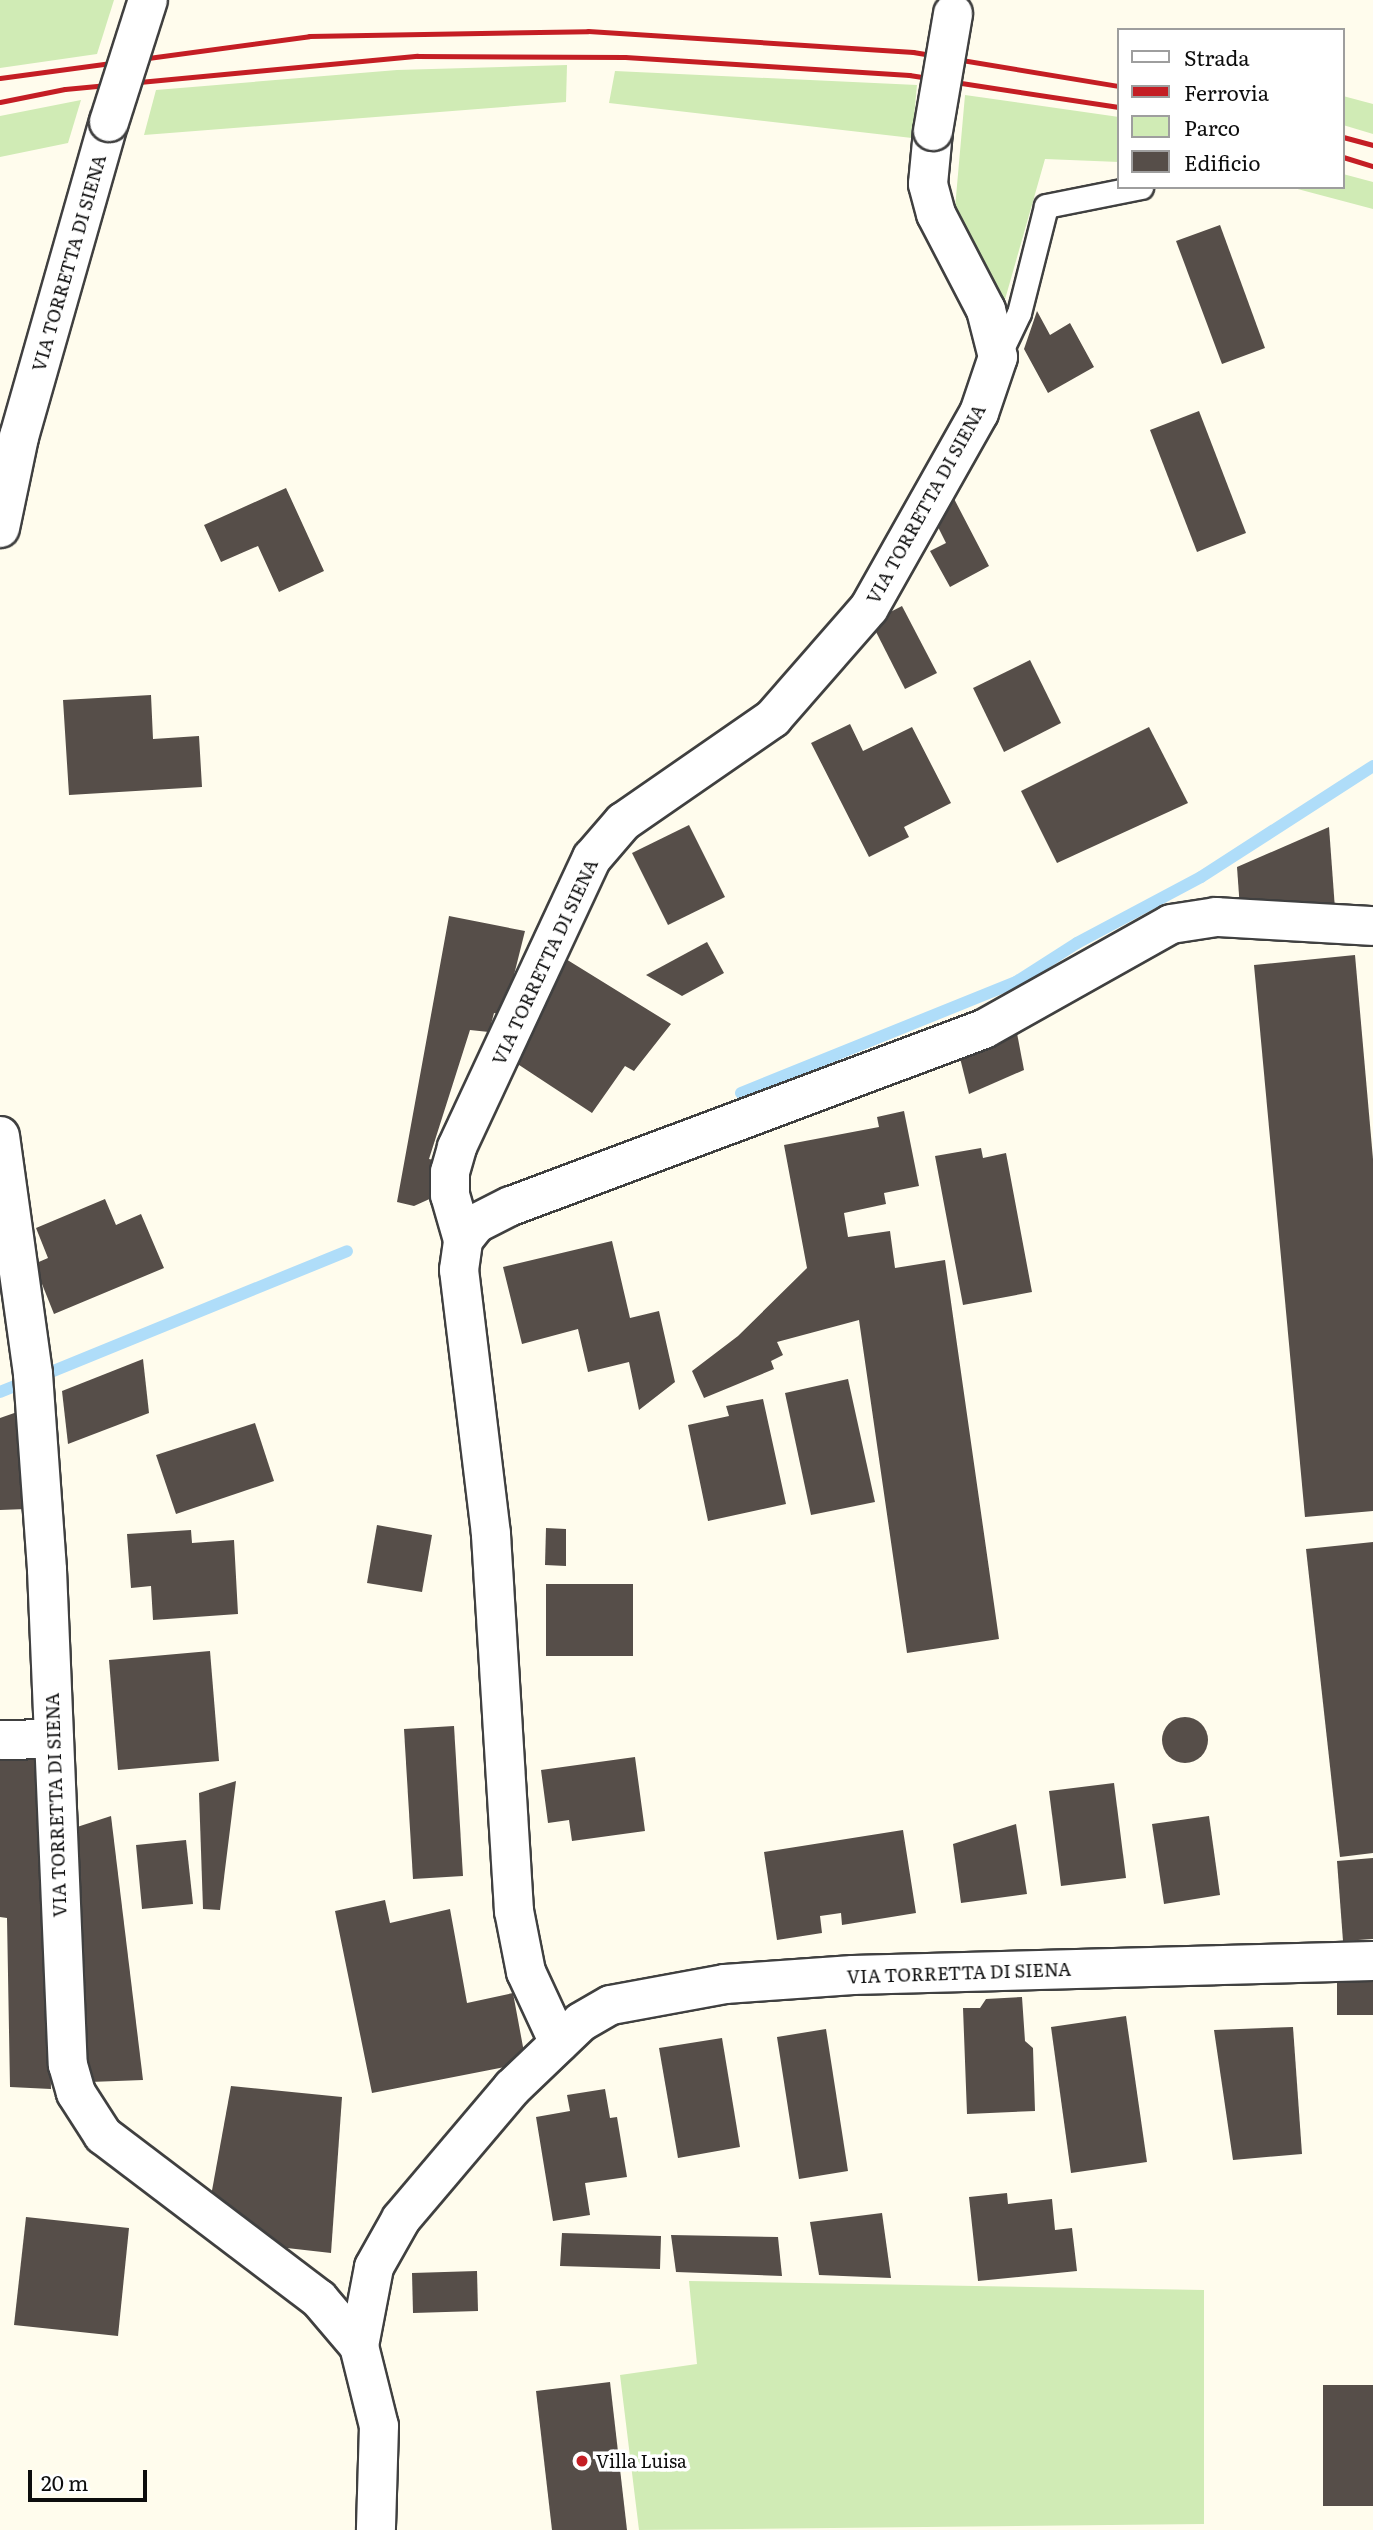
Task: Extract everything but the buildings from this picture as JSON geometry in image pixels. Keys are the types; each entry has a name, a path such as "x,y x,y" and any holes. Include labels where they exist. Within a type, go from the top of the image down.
{"street":[{"name":"VIA TORRETTA DI SIENA","path":"0,528 19,437 109,122 148,0"},
{"path":"953,14 933,131 928,184 936,214 986,310 998,357"},
{"name":"VIA TORRETTA DI SIENA","path":"559,2043 526,1972 514,1911 491,1534 459,1270 463,1240 450,1195 450,1172 457,1147 592,858 623,822 774,718 869,608 979,413 998,357"},
{"path":"463,1240 477,1223 510,1206 984,1029 1171,924 1216,918 1373,926"},
{"name":"VIA TORRETTA DI SIENA","path":"0,1136 33,1374 54,1739 68,2065 82,2104 103,2135 319,2299 359,2346"},
{"path":"0,1740 54,1739"},
{"name":"VIA TORRETTA DI SIENA","path":"376,2530 379,2426 359,2346 374,2267 401,2219 512,2088 581,2022 611,2005 725,1984 853,1975 1373,1961"}],"lane":[{"path":"998,357 1019,313 1046,206 1131,189"}],"green space":[{"path":"0,0 114,0 97,54 0,68"},
{"path":"567,65 566,102 144,135 156,90 397,70"},
{"path":"615,71 917,85 912,138 609,103"},
{"path":"965,95 1118,117 1118,162 1045,159 1004,303 955,208"},
{"path":"1345,97 1373,104 1373,134 1345,126"},
{"path":"81,100 68,143 0,157 0,116"},
{"path":"1345,175 1373,182 1373,209 1298,189 1345,189"},
{"path":"689,2281 1204,2290 1204,2524 639,2530 620,2375 697,2364"}],"waterway":[{"path":"741,1093 1016,982 1077,943 1201,877 1373,766"},
{"path":"46,1374 347,1251"},
{"path":"0,1392 15,1386"}],"railway":[{"path":"0,78 309,36 588,31 913,52 1118,86"},
{"path":"0,102 65,89 417,56 625,57 909,75 1118,107"},
{"path":"1345,138 1373,145"},
{"path":"1345,158 1373,166"}],"place":[{"name":"Villa Luisa","path":"582,2461"}]}
